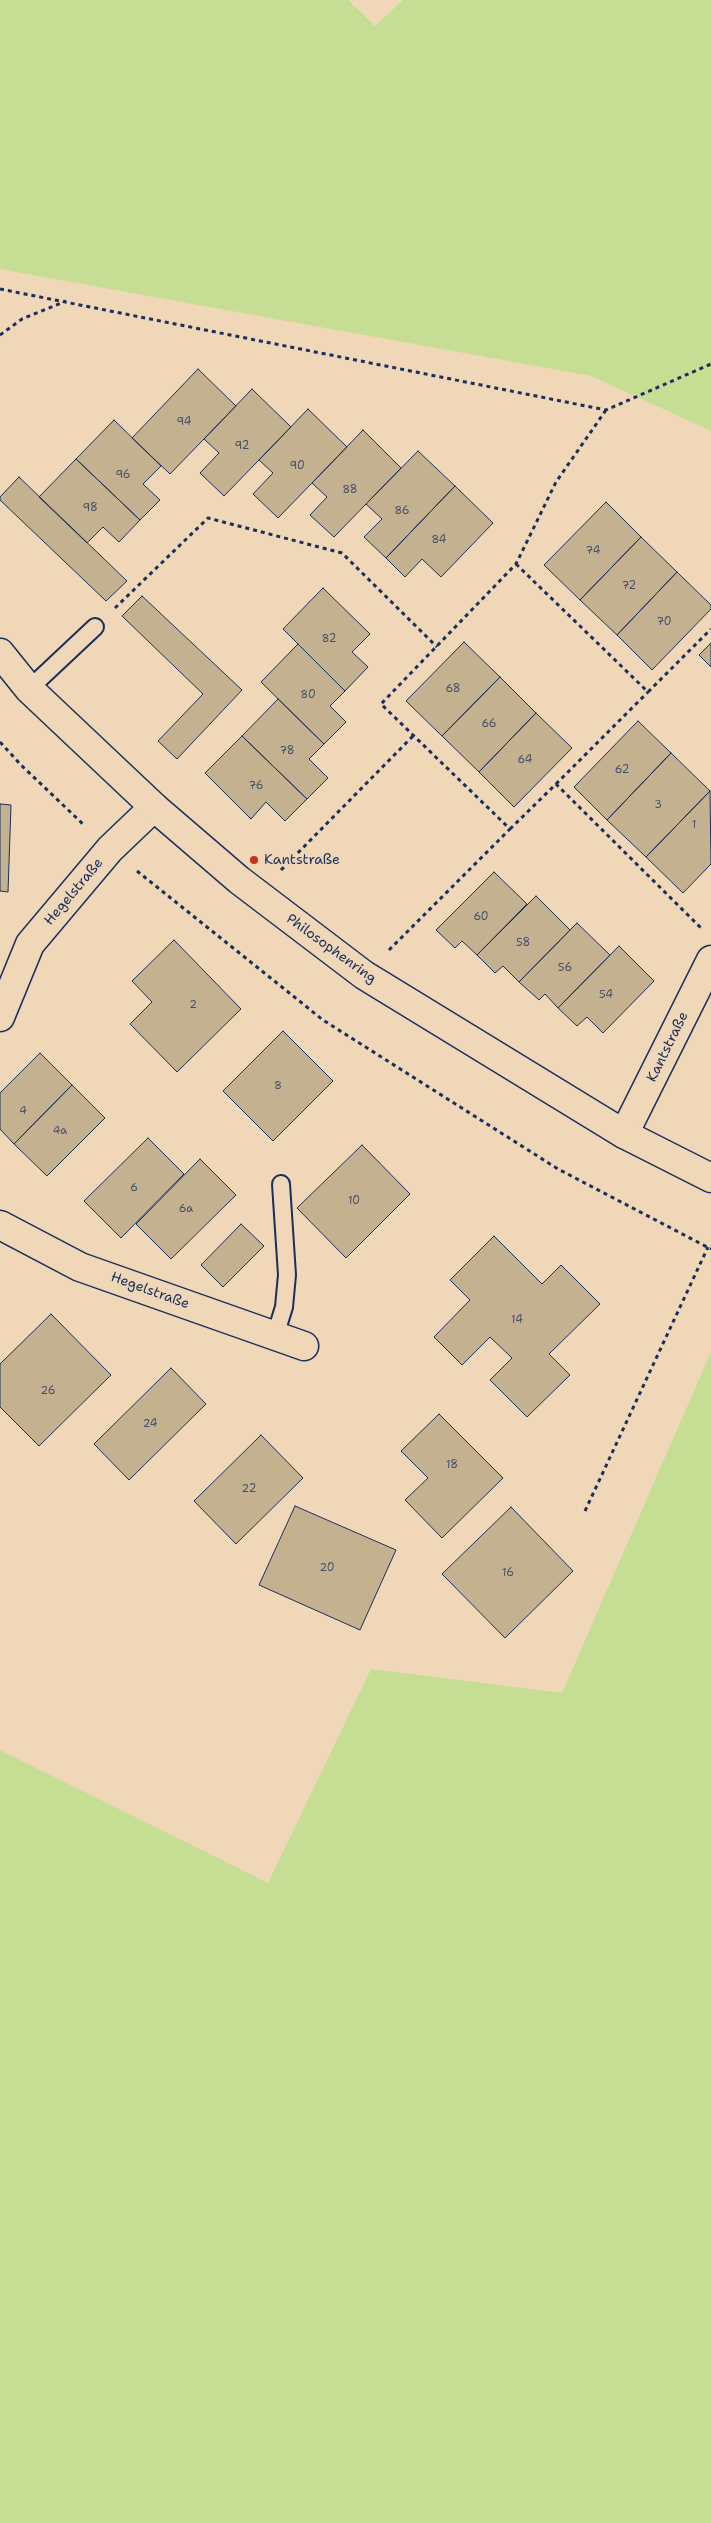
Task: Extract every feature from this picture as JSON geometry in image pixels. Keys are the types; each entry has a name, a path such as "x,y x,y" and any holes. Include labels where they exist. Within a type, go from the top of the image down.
{"street":[{"name":"Philosophenring","path":"0,653 28,689 154,807 238,880 364,975 624,1134 711,1178"},
{"name":"Hegelstraße","path":"0,1017 30,944 110,849 154,807"},
{"name":"Kantstraße","path":"624,1134 711,960"},
{"name":"Hegelstraße","path":"0,1225 80,1266 304,1346"}],"lane":[{"path":"28,689 95,627"},
{"path":"275,1336 284,1307 287,1275 282,1184"}],"path":[{"path":"0,289 606,410"},
{"path":"0,335 22,319 66,301"},
{"path":"510,829 382,704 516,564 556,482 606,410 711,364"},
{"path":"114,609 208,518 342,553 437,648"},
{"path":"516,564 648,692"},
{"path":"364,975 711,629"},
{"path":"274,876 414,735"},
{"path":"0,742 21,765 110,849 323,1020 558,1169 709,1248 585,1511"},
{"path":"556,784 704,932"}],"green space":[{"path":"0,0 348,0 375,26 403,0 711,0 711,431 591,376 0,269"},
{"path":"711,1352 711,2523 0,2523 0,1750 268,1883 371,1669 562,1693"}],"building":[{"path":"198,369 236,406 170,474 132,438"},
{"path":"252,389 291,427 224,496 200,473 219,453 204,439"},
{"path":"308,409 347,447 278,518 253,494 273,473 259,460"},
{"path":"114,420 161,466 143,484 160,500 140,520 76,459"},
{"path":"363,430 401,468 334,537 310,515 327,497 312,483"},
{"path":"418,451 455,486 386,558 364,537 382,519 366,504"},
{"path":"76,459 140,520 119,542 103,527 87,543 39,497"},
{"path":"19,477 127,581 106,601 0,500 0,497"},
{"path":"455,486 493,523 441,577 422,559 405,577 386,558"},
{"path":"606,502 641,537 580,600 544,565"},
{"path":"641,537 677,572 617,635 580,600"},
{"path":"677,572 711,605 711,609 652,670 617,635"},
{"path":"323,588 370,634 352,652 368,667 345,691 283,629"},
{"path":"142,596 242,690 177,759 158,741 203,694 122,616"},
{"path":"464,642 500,677 442,736 406,701"},
{"path":"711,643 711,667 699,655"},
{"path":"298,644 345,691 330,706 346,722 324,744 261,682"},
{"path":"500,677 536,713 479,772 442,736"},
{"path":"278,699 324,744 309,759 328,778 307,799 242,736"},
{"path":"536,713 572,748 514,807 479,772"},
{"path":"638,721 671,753 607,820 574,787"},
{"path":"242,736 307,799 285,821 266,802 251,819 205,773"},
{"path":"671,753 710,791 646,857 607,820"},
{"path":"710,791 711,864 683,893 646,857"},
{"path":"0,804 11,805 8,892 0,891"},
{"path":"494,872 527,904 477,955 462,941 455,948 436,930"},
{"path":"536,896 570,930 519,982 503,966 495,973 477,955"},
{"path":"577,923 610,955 558,1008 545,994 539,1000 519,982"},
{"path":"174,940 241,1009 177,1072 130,1024 152,1002 132,981"},
{"path":"619,946 654,981 603,1033 587,1017 577,1026 558,1008"},
{"path":"283,1031 333,1081 273,1141 223,1091"},
{"path":"40,1053 72,1085 14,1144 0,1129 0,1093"},
{"path":"72,1085 105,1118 47,1176 14,1144"},
{"path":"148,1138 184,1174 121,1238 84,1201"},
{"path":"362,1145 410,1194 346,1258 297,1208"},
{"path":"200,1159 236,1195 171,1259 136,1224"},
{"path":"241,1224 264,1246 223,1287 201,1265"},
{"path":"494,1236 542,1284 561,1265 600,1304 549,1354 570,1375 527,1417 490,1380 512,1358 490,1337 462,1365 434,1337 470,1300 450,1280"},
{"path":"51,1314 111,1375 39,1446 0,1407 0,1364"},
{"path":"171,1368 206,1404 129,1480 94,1444"},
{"path":"439,1414 503,1478 442,1538 405,1500 428,1478 401,1451"},
{"path":"261,1435 303,1478 236,1544 194,1501"},
{"path":"295,1506 396,1550 360,1630 259,1585"},
{"path":"511,1507 573,1571 505,1638 442,1574"}],"place":[{"name":"Kantstraße","path":"254,860"}]}
